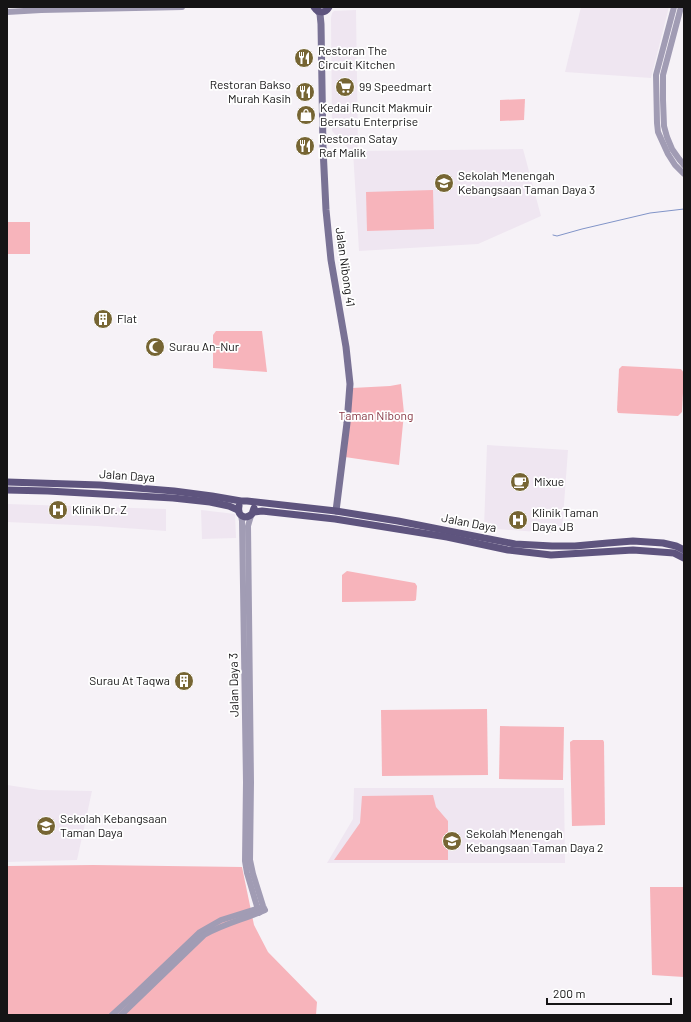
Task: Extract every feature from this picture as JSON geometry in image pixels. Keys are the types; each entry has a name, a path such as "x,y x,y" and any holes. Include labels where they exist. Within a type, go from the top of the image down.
{"main road":[{"name":"Jalan Nibong 41","path":"321,9 326,210 331,260 346,347 350,384 336,511"},
{"name":"Jalan Daya","path":"7,482 100,485 174,491 246,502 336,511 398,521 515,544 575,546 633,541 663,543 676,546 684,550"},
{"name":"Jalan Daya","path":"7,490 173,498 210,502 229,506 239,513"},
{"path":"246,502 253,506 252,514 245,517 239,513 239,505 246,502"},
{"name":"Jalan Daya","path":"252,514 262,511 335,519 447,537 508,550 551,555 633,550 674,554 684,558"}],"street":[{"path":"7,12 182,7"},
{"path":"674,7 656,75 657,123 658,132 668,154 675,165 684,174"},
{"path":"681,7 663,75 663,100 664,126 667,137 672,149 684,165"},
{"name":"Jalan Daya 3","path":"239,513 242,522 247,854"},
{"name":"Jalan Daya 3","path":"247,854 251,782 248,526 252,514"},
{"path":"247,854 245,867 251,890 261,910"},
{"path":"247,854 261,910"},
{"path":"242,913 250,906 251,890"},
{"path":"112,1015 200,932 221,920 242,913 261,910"},
{"path":"121,1015 204,935 261,910"}],"shaded area":[{"path":"581,7 669,7 651,78 565,72"},
{"name":"Sekolah Menengah Kebangsaan Taman Daya 3","path":"356,10 358,151 523,149 541,216 478,244 359,251 353,151 356,151 350,150 332,131 331,18 334,11"},
{"path":"487,445 568,450 562,531 552,533 484,528"},
{"path":"7,504 166,509 166,531 7,522"},
{"path":"201,510 235,514 236,538 202,539"},
{"name":"Sekolah Kebangsaan Taman Daya","path":"7,785 40,790 92,791 77,860 7,862"},
{"name":"Sekolah Menengah Kebangsaan Taman Daya 2","path":"354,788 564,788 565,863 327,863 353,819"}],"green space":[{"path":"525,99 524,120 500,121 500,100"},
{"path":"433,190 434,229 367,231 366,192"},
{"path":"7,222 30,222 30,254 7,254"},
{"path":"216,331 262,331 267,372 213,368 213,335"},
{"path":"622,366 681,369 684,373 682,412 678,416 618,413 619,369"},
{"name":"Taman Nibong","path":"401,384 404,413 399,465 345,457 352,388"},
{"path":"347,571 415,583 417,586 416,600 342,602 342,575"},
{"path":"487,709 488,775 382,776 381,710"},
{"path":"500,726 564,727 563,780 499,779"},
{"path":"573,740 603,740 604,742 605,825 572,826 570,742"},
{"path":"433,795 436,807 448,821 448,860 334,860 360,823 362,796"},
{"path":"93,865 242,867 254,925 268,952 317,1002 316,1015 7,1015 7,866"},
{"path":"650,887 684,887 684,977 652,975"}],"waterway":[{"path":"553,235 557,236 650,213 684,209"}],"place":[{"name":"Restoran The Circuit Kitchen","path":"304,58"},
{"name":"99 Speedmart","path":"345,87"},
{"name":"Restoran Bakso Murah Kasih","path":"305,92"},
{"name":"Kedai Runcit Makmuir Bersatu Enterprise","path":"306,115"},
{"name":"Restoran Satay Raf Malik","path":"305,146"},
{"name":"Sekolah Menengah Kebangsaan Taman Daya 3","path":"444,183"},
{"name":"Flat","path":"103,319"},
{"name":"Surau An-Nur","path":"155,347"},
{"name":"Mixue","path":"520,482"},
{"name":"Klinik Dr. Z","path":"58,510"},
{"name":"Klinik Taman Daya JB","path":"518,520"},
{"name":"Surau At Taqwa","path":"184,681"},
{"name":"Sekolah Kebangsaan Taman Daya","path":"46,826"},
{"name":"Sekolah Menengah Kebangsaan Taman Daya 2","path":"452,841"}]}
